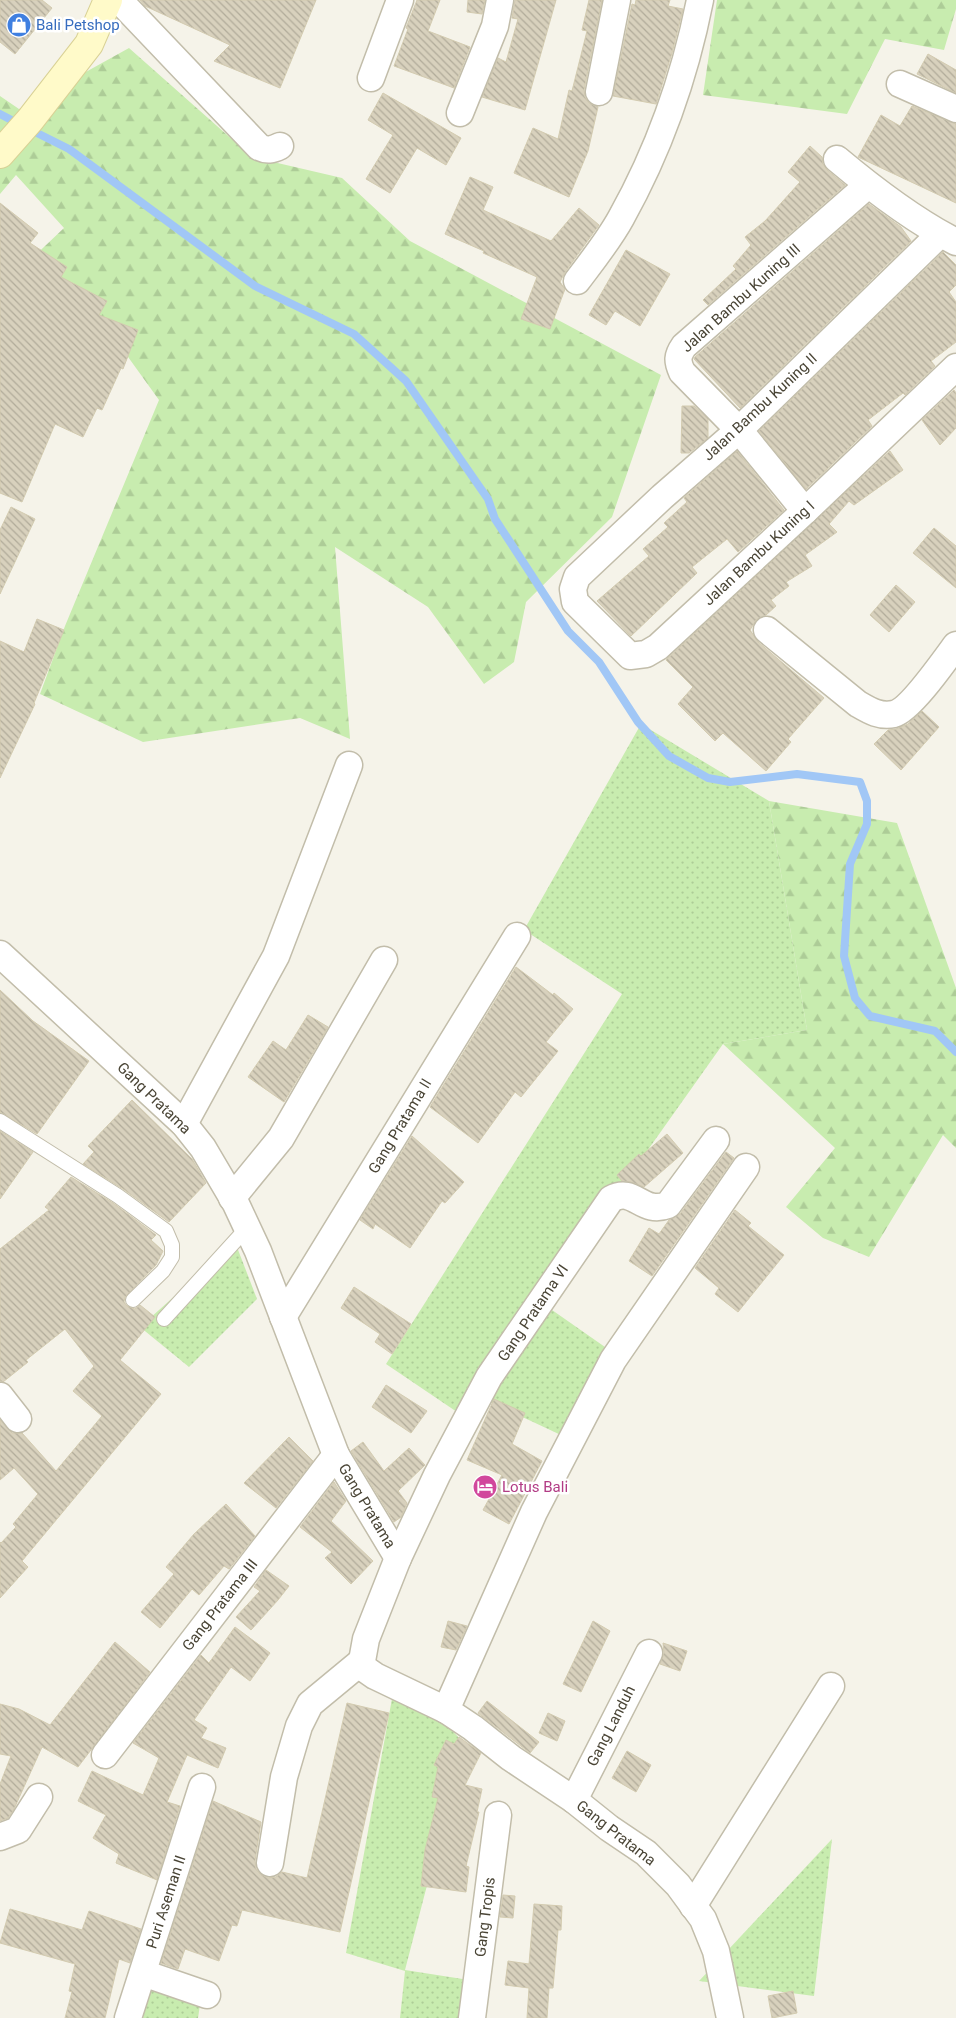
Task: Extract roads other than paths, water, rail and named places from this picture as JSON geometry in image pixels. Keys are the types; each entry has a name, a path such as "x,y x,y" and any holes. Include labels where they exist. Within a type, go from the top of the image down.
{"main road":[{"path":"0,154 30,120 89,44 108,0"}],"street":[{"path":"119,0 259,147 265,150 280,146"},
{"path":"371,78 400,0"},
{"path":"460,113 494,26 500,0"},
{"path":"599,92 617,0"},
{"path":"577,281 620,220 660,138 692,38 700,0"},
{"path":"900,84 956,109"},
{"path":"837,159 868,185 948,238"},
{"name":"Jalan Bambu Kuning III","path":"805,511 738,430 682,372 678,362 679,354 684,346 868,185"},
{"name":"Jalan Bambu Kuning II","path":"577,577 662,497 948,238"},
{"name":"Jalan Bambu Kuning I","path":"577,577 573,590 575,602 630,656 646,654 658,647 805,511 956,367"},
{"path":"767,630 858,704 874,713 884,715 897,713 908,704 956,645"},
{"path":"184,1124 276,956 349,765"},
{"name":"Gang Pratama II","path":"283,1317 517,936"},
{"name":"Gang Pratama","path":"0,954 184,1124 203,1148 232,1198 247,1228 336,1455 398,1558 366,1639 362,1661 365,1668 375,1676 446,1710 646,1853 678,1885 703,1919 716,1951 730,2018"},
{"path":"232,1198 281,1138 384,960"},
{"name":"Gang Pratama VI","path":"398,1558 437,1475 489,1377 604,1208 611,1199 618,1195 627,1196 652,1208 659,1208 668,1204 716,1140"},
{"path":"446,1710 534,1512 614,1360 746,1167"},
{"path":"0,1396 18,1419"},
{"name":"Gang Pratama III","path":"105,1755 336,1455"},
{"name":"Gang Landuh","path":"574,1800 648,1653"},
{"path":"270,1863 284,1777 299,1726 310,1704 362,1661"},
{"path":"692,1906 831,1686"},
{"name":"Puri Aseman II","path":"128,2018 202,1787"},
{"path":"0,1837 18,1830 39,1797"},
{"name":"Gang Tropis","path":"472,2018 498,1816"},
{"path":"143,1973 208,1995"}],"lane":[{"path":"0,1121 118,1196 166,1231 172,1245 172,1257 163,1271 133,1300"},
{"path":"164,1319 247,1228"}],"waterway":[{"path":"0,114 19,124"},
{"path":"29,129 69,149 255,286 354,334 406,381 488,499 495,519 568,631 599,662 638,722 669,756 708,778 730,782 797,774 860,782 867,801 867,824 850,864 844,956 855,998 870,1016 935,1031 956,1052"}],"place":[{"name":"Bali Petshop","path":"19,25"},
{"name":"Lotus Bali","path":"485,1487"}]}
